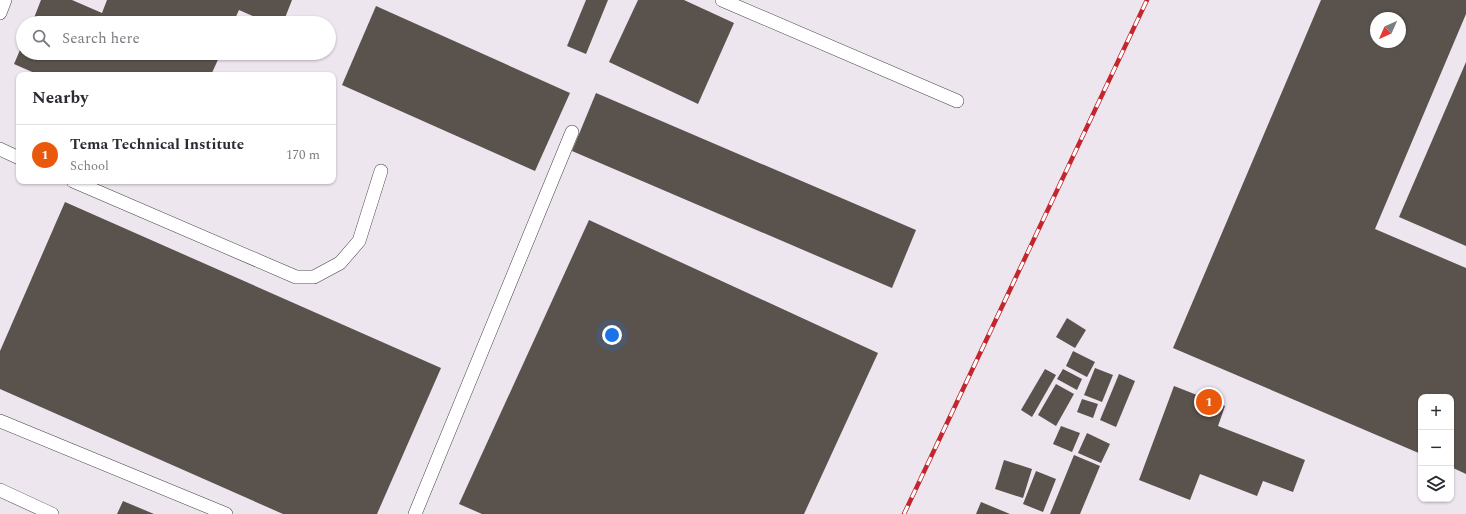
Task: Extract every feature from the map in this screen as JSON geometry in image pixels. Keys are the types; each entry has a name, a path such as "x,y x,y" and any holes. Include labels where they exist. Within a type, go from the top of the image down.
{"lane":[{"path":"0,13 5,0"},
{"path":"722,0 957,101"},
{"path":"415,514 572,132"},
{"path":"0,149 16,157"},
{"path":"80,184 296,277 314,277 340,263 359,241 381,171"},
{"path":"0,421 226,514"},
{"path":"0,490 52,514"}],"shaded area":[{"path":"0,0 1466,0 1466,514 0,514"}],"building":[{"path":"41,0 72,0 102,13 107,0 292,0 286,16 252,16 239,10 236,16 35,16"},
{"path":"586,0 608,0 586,54 567,46"},
{"path":"638,0 684,0 734,23 698,104 609,62"},
{"path":"1321,0 1466,0 1466,14 1375,229 1466,268 1466,474 1454,468 1454,394 1418,394 1418,453 1173,348"},
{"path":"376,6 570,93 535,171 342,85"},
{"path":"16,59 218,60 212,72 32,72 14,64"},
{"path":"1466,62 1466,246 1399,217"},
{"path":"596,93 916,230 892,288 572,151"},
{"path":"65,202 441,368 377,514 283,514 0,389 0,351"},
{"path":"589,220 878,353 804,514 482,514 459,504"},
{"path":"1067,318 1086,330 1075,348 1056,337"},
{"path":"1073,351 1095,362 1087,377 1066,366"},
{"path":"1095,368 1113,375 1102,402 1084,395"},
{"path":"1045,369 1056,375 1032,417 1021,410"},
{"path":"1063,369 1082,379 1077,390 1057,379"},
{"path":"1119,374 1135,381 1116,427 1100,420"},
{"path":"1056,384 1074,394 1056,426 1038,415"},
{"path":"1174,386 1225,406 1218,426 1305,460 1293,492 1263,481 1257,496 1200,474 1190,500 1139,480"},
{"path":"1082,399 1098,404 1093,418 1077,412"},
{"path":"1061,426 1080,433 1072,452 1053,444"},
{"path":"1087,433 1110,444 1101,463 1078,453"},
{"path":"1074,455 1100,466 1080,514 1050,514"},
{"path":"1004,460 1032,469 1023,498 995,489"},
{"path":"1036,471 1056,479 1043,512 1023,504"},
{"path":"123,501 154,514 117,514"},
{"path":"981,502 1010,514 976,514"}],"railway":[{"path":"904,514 1147,0"}],"place":[{"name":"Tema Technical Institute","path":"1209,402"}]}
